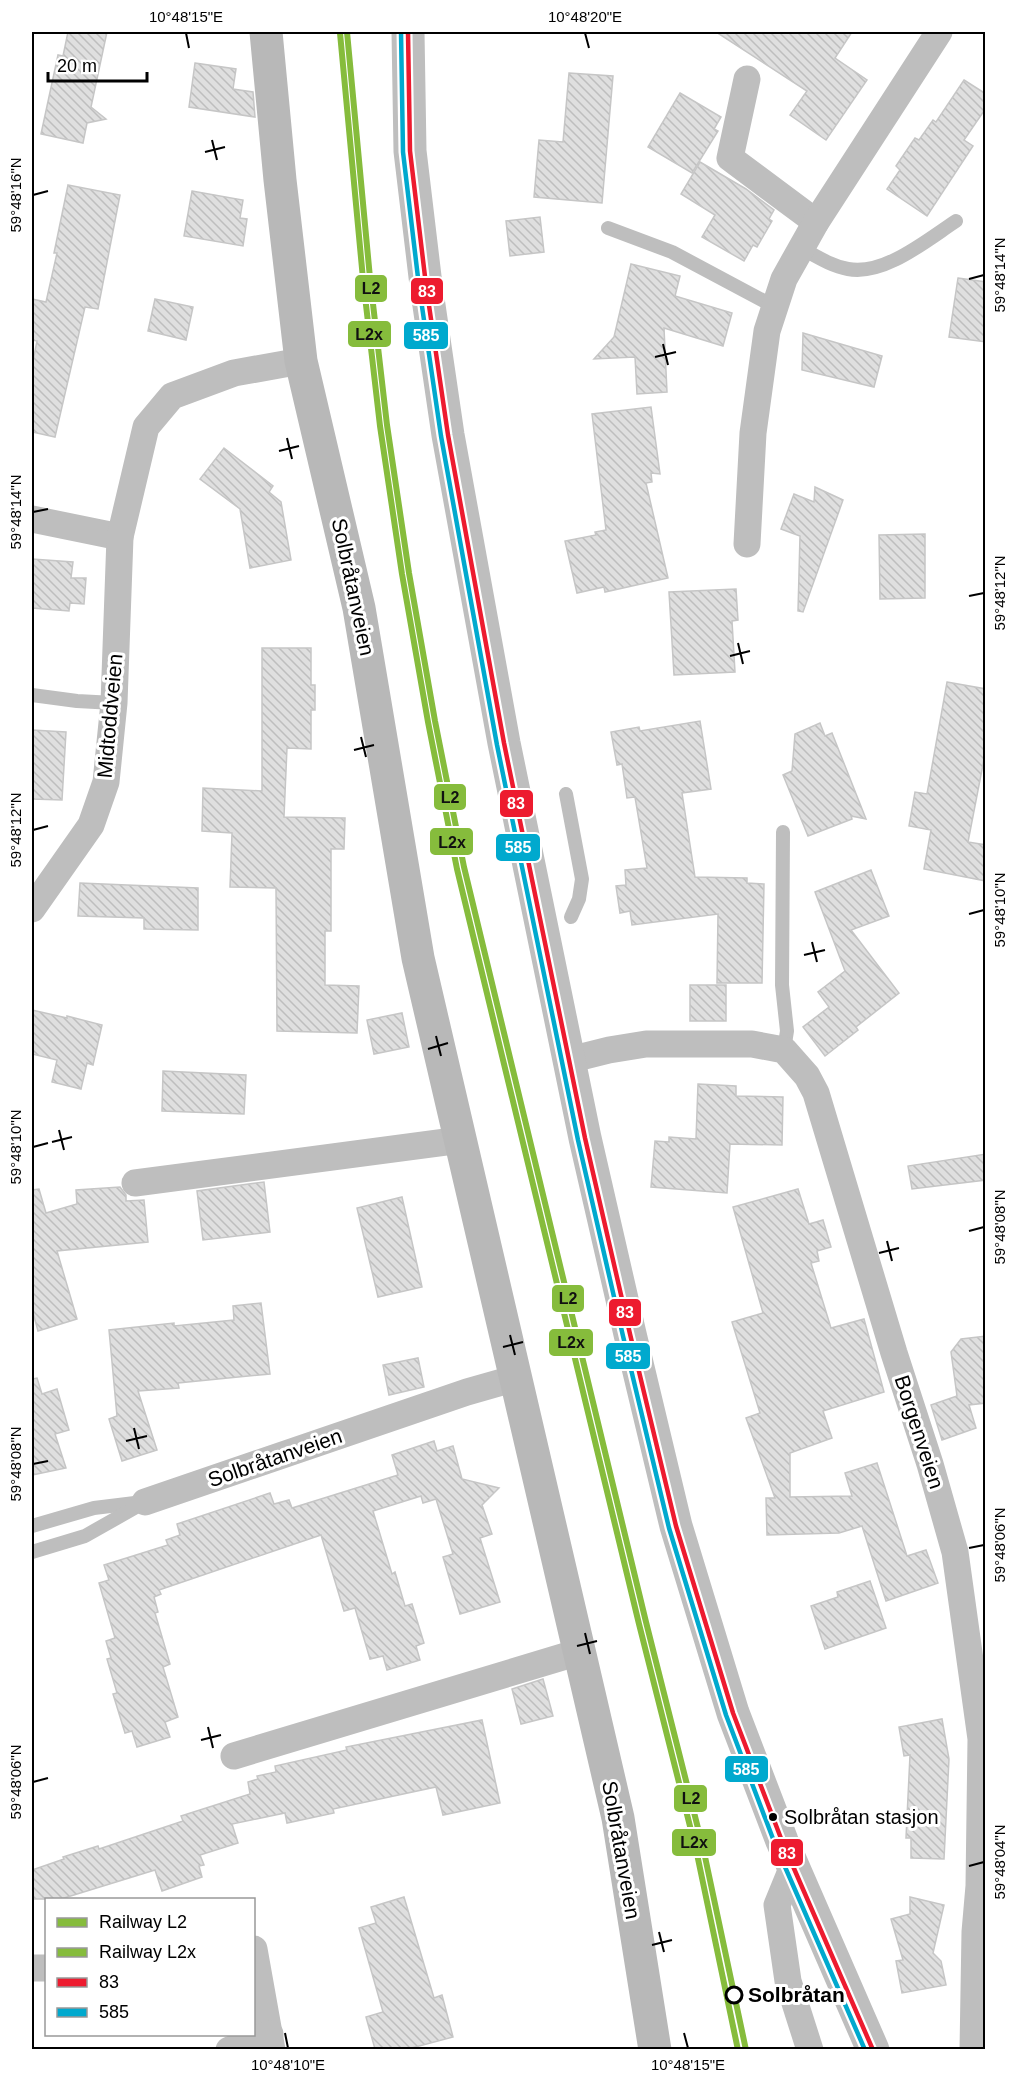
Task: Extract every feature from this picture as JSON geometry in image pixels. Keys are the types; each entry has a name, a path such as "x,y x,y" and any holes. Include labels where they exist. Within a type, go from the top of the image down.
{"main road":[{"path":"408,32 410,152 423,263 448,435 504,743 569,1060 630,1334 676,1526 733,1713 793,1866 873,2049"}],"street":[{"name":"Solbråtanveien","path":"266,32 301,361 359,608 418,958 618,1818 655,2049"},
{"path":"747,544 753,433 767,331 784,279 816,222 939,32"},
{"path":"747,79 730,158 816,222"},
{"name":"Midtoddveien","path":"32,909 91,825 106,782 114,703 120,537 146,427 172,396 234,373 301,361"},
{"path":"32,519 120,537"},
{"path":"569,1060 646,1044 752,1044 784,1050"},
{"name":"Borgenveien","path":"784,1050 807,1076 816,1093 955,1552 981,1739 973,2049"},
{"path":"135,1183 461,1140"},
{"name":"Solbråtanveien","path":"145,1502 467,1392 516,1378"},
{"path":"234,1756 579,1652"},
{"path":"793,1866 777,1905 788,1981 810,2049"},
{"path":"229,2049 271,2042 255,1954"}],"lane":[{"path":"801,248 827,262 849,269 876,268 909,252 956,221"},
{"path":"608,228 672,252 775,307"},
{"path":"32,695 114,703"},
{"path":"566,794 582,879 579,899 570,917"},
{"path":"783,832 782,985 787,1031 784,1050"},
{"path":"32,1552 85,1536 145,1502"},
{"name":"Solbråtanveien","path":"32,1526 101,1506 145,1502"}],"building":[{"path":"68,32 107,32 91,107 106,119 87,123 83,143 41,134 58,55 63,56"},
{"path":"716,32 852,32 835,58 867,80 826,140 790,115 807,91"},
{"path":"195,63 236,69 233,89 253,92 255,117 189,107"},
{"path":"569,73 613,76 602,203 534,197 539,140 563,142"},
{"path":"964,80 986,94 986,108 964,140 973,146 927,216 887,189 900,170 896,166 915,138 919,140 933,120 936,122"},
{"path":"680,93 721,117 714,129 718,131 692,173 648,147"},
{"path":"700,162 746,189 774,210 769,219 772,221 757,247 753,245 744,261 702,237 715,215 681,194"},
{"path":"68,185 120,195 98,309 85,307 55,437 32,432 32,366 37,341 32,340 32,299 46,302"},
{"path":"192,191 243,200 240,218 247,219 243,246 184,236"},
{"path":"540,217 544,252 510,256 506,221"},
{"path":"631,264 680,276 675,296 732,313 723,346 664,328 667,392 637,394 635,357 594,359 614,337"},
{"path":"958,278 986,282 986,342 949,337"},
{"path":"155,299 193,307 186,340 148,331"},
{"path":"803,333 882,356 874,387 802,370"},
{"path":"651,407 660,474 651,473 652,482 646,483 668,578 605,592 604,587 577,593 565,541 596,535 595,532 606,530 592,414"},
{"path":"224,448 273,486 269,492 281,502 291,560 250,568 240,509 200,479"},
{"path":"815,487 843,500 803,612 798,611 800,536 781,529 794,494 814,502"},
{"path":"925,534 925,598 880,599 879,535"},
{"path":"32,559 73,562 71,578 86,578 84,604 70,603 69,611 32,608"},
{"path":"736,589 738,620 732,621 735,672 674,675 669,592"},
{"path":"262,648 311,648 311,685 315,685 315,710 311,710 311,749 287,748 284,817 345,818 344,849 331,849 331,931 325,931 325,985 359,986 357,1033 277,1031 276,888 230,887 232,833 202,831 203,788 262,791"},
{"path":"947,682 986,689 986,749 968,842 986,845 986,881 924,869 931,830 909,826 915,792 927,794"},
{"path":"700,721 711,789 682,793 695,877 747,878 747,883 764,884 762,983 717,983 718,914 632,925 630,911 620,913 616,886 626,885 625,870 647,868 635,797 627,798 622,764 617,765 611,732 639,727 640,731"},
{"path":"820,723 825,736 832,733 866,819 851,816 852,819 808,836 783,775 792,771 795,734"},
{"path":"32,730 66,732 62,800 32,799"},
{"path":"871,870 889,916 851,930 899,993 856,1027 858,1030 825,1056 803,1027 829,1007 818,992 845,971 815,892"},
{"path":"80,883 198,888 198,930 144,929 144,918 78,916"},
{"path":"690,985 726,985 726,1021 690,1021"},
{"path":"32,1010 102,1025 93,1065 87,1063 81,1089 52,1082 57,1060 32,1054"},
{"path":"402,1013 409,1047 374,1054 367,1020"},
{"path":"163,1071 246,1075 244,1114 162,1111"},
{"path":"698,1084 736,1086 736,1096 783,1097 782,1145 730,1144 727,1193 651,1187 655,1141 669,1142 669,1137 696,1139"},
{"path":"986,1154 986,1180 912,1189 908,1166"},
{"path":"264,1182 270,1232 203,1240 197,1191"},
{"path":"120,1187 126,1195 126,1201 144,1200 148,1242 57,1251 77,1319 38,1331 32,1309 32,1190 39,1189 46,1213 77,1204 76,1190"},
{"path":"798,1189 809,1224 823,1220 831,1247 817,1251 819,1261 811,1263 831,1328 864,1319 884,1392 823,1411 832,1438 790,1453 790,1497 852,1496 845,1473 877,1463 907,1556 926,1550 938,1583 886,1601 862,1526 839,1533 767,1535 766,1498 775,1498 746,1418 760,1413 732,1322 763,1313 733,1207"},
{"path":"402,1197 422,1287 378,1297 357,1208"},
{"path":"261,1303 270,1374 178,1383 179,1388 138,1391 157,1450 122,1461 109,1419 117,1416 109,1330 234,1320 233,1306"},
{"path":"986,1336 986,1403 969,1405 976,1428 942,1440 931,1405 957,1396 951,1352 961,1339"},
{"path":"418,1358 424,1387 389,1395 383,1365"},
{"path":"37,1378 42,1394 57,1389 69,1430 55,1434 66,1468 32,1475 32,1379"},
{"path":"434,1441 437,1451 453,1446 462,1479 499,1488 482,1505 492,1534 480,1538 500,1602 460,1614 443,1557 453,1554 436,1499 423,1503 421,1496 373,1511 392,1574 395,1572 405,1606 412,1604 424,1643 416,1646 420,1660 387,1670 383,1656 370,1659 355,1608 344,1611 321,1535 159,1590 161,1594 154,1597 158,1612 155,1613 170,1664 163,1667 178,1717 165,1722 170,1737 137,1747 132,1731 125,1733 113,1694 117,1693 107,1659 111,1658 106,1641 115,1638 99,1583 109,1580 104,1565 168,1545 166,1540 180,1535 177,1524 270,1493 274,1504 289,1500 292,1508 398,1475 392,1455"},
{"path":"870,1581 886,1628 825,1649 811,1606 838,1597 837,1592"},
{"path":"543,1679 553,1716 521,1724 512,1689"},
{"path":"942,1719 949,1759 944,1859 911,1858 911,1838 906,1838 910,1755 904,1756 899,1727"},
{"path":"482,1720 500,1803 443,1815 436,1787 333,1809 334,1813 287,1823 285,1813 232,1824 238,1843 200,1855 204,1865 199,1866 202,1877 162,1891 155,1870 64,1898 32,1899 32,1870 64,1859 63,1857 98,1846 99,1849 183,1821 181,1816 250,1794 248,1782 258,1779 257,1776 276,1772 275,1766 347,1750 346,1747"},
{"path":"404,1897 434,1998 442,1995 453,2037 408,2049 375,2049 366,2017 383,2012 359,1928 376,1923 371,1907"},
{"path":"910,1897 944,1905 933,1953 941,1961 946,1985 902,1993 896,1961 903,1960 891,1919 910,1914"}],"rail line":[{"name":"L2","path":"347,32 370,278 387,425 409,573 435,721 464,867 646,1622 704,1852 746,2050"},
{"name":"L2x","path":"340,33 363,279 380,426 402,574 457,869 639,1624 697,1854 738,2050"}],"transit line":[{"name":"585","path":"401,32 403,152 419,286 441,436 497,745 578,1140 623,1336 669,1528 726,1715 775,1844 865,2050"},
{"name":"83","path":"408,32 410,151 426,285 448,435 504,743 585,1138 630,1334 676,1526 733,1713 782,1841 873,2050"}],"place":[{"name":"Solbråtan stasjon","path":"773,1817"},
{"name":"Solbråtan","path":"734,1995"}]}
